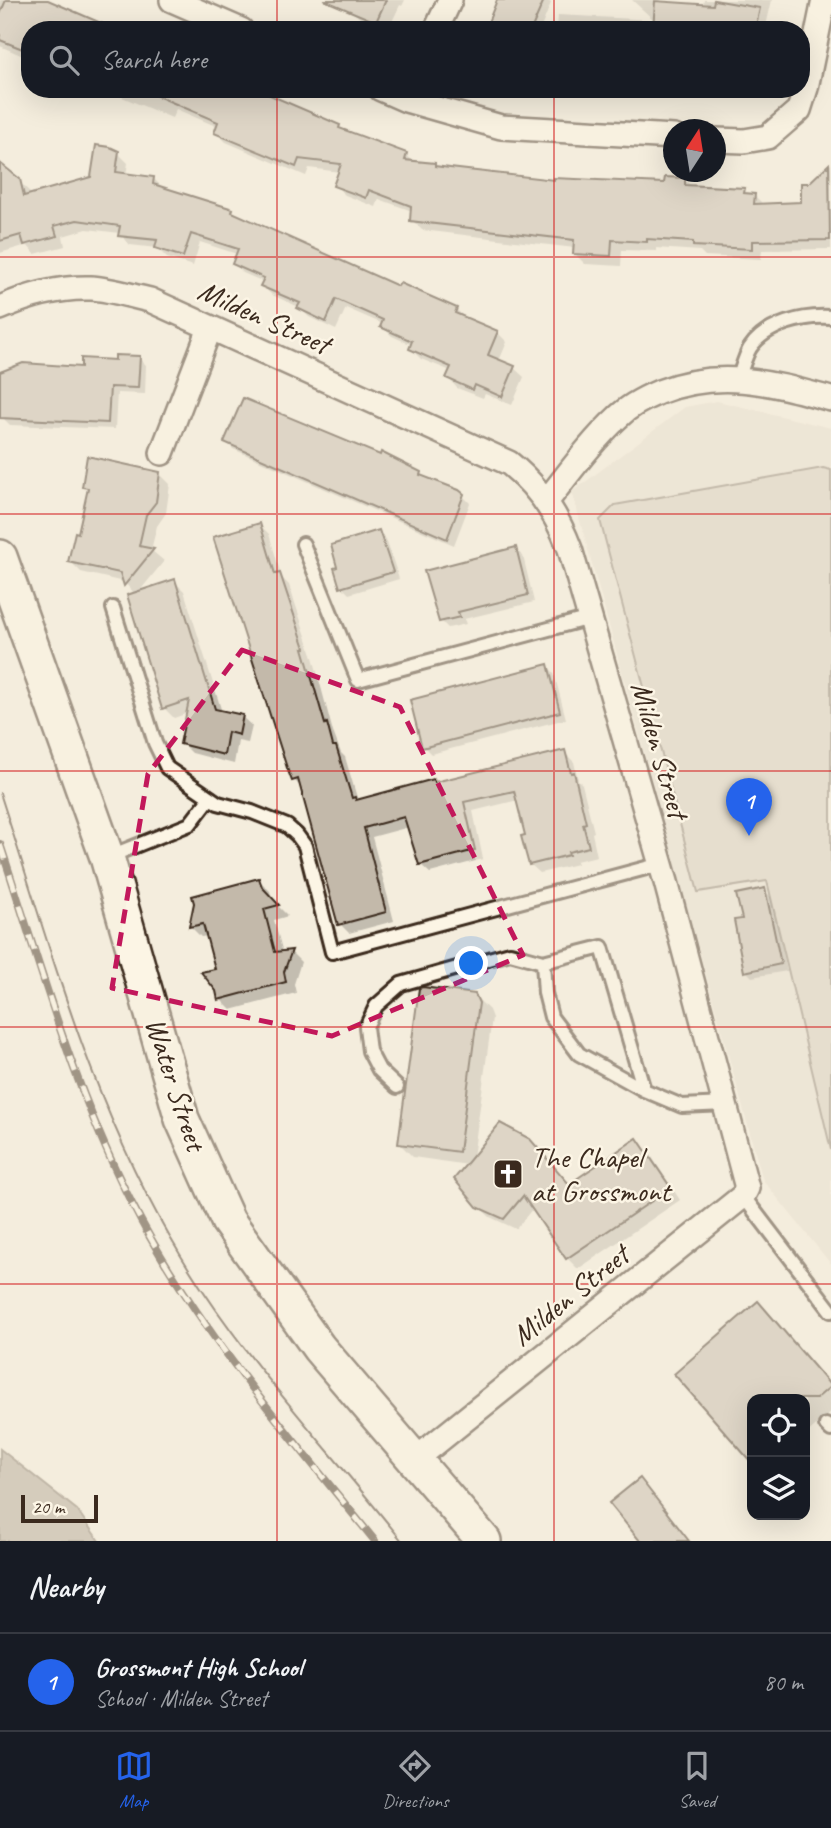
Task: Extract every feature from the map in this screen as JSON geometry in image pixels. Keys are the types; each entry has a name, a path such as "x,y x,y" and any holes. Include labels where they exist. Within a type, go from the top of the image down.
{"street":[{"path":"172,0 221,21"},
{"path":"440,21 450,0"},
{"path":"810,68 824,0"},
{"path":"419,98 501,127 663,136"},
{"path":"726,140 768,137 799,110 803,98"},
{"name":"Milden Street","path":"0,308 23,298 54,290 93,288 150,300 509,463 528,478 559,520 661,864 747,1188 743,1196 416,1460"},
{"path":"162,453 210,328"},
{"path":"545,502 620,415 648,397 680,384 713,378 737,379 776,384 831,399"},
{"name":"Water Street","path":"0,556 107,857 182,1119 228,1221 319,1348 484,1541"}],"lane":[{"path":"737,379 751,347 769,329 800,319 831,317"},
{"path":"303,544 358,680 590,618"},
{"path":"113,608 155,743 167,768 218,803 271,819 287,826 297,835 305,846 332,952 661,864"},
{"path":"107,857 190,824 210,798"},
{"path":"397,1087 379,1070 374,1061 369,1051 366,1027 376,1006 401,984 510,953 543,962 602,947 644,1090"},
{"path":"543,962 545,993 551,1017 579,1054 644,1090 682,1106 725,1104"},
{"path":"743,1196 831,1311"}],"highlighted area":[{"path":"242,650 400,707 523,955 332,1036 112,988 148,774"}],"shaded area":[{"path":"717,401 831,428 831,1264 763,1180 572,492 685,407"},
{"path":"823,468 831,470 831,1150 767,881 698,892 600,520 615,505"},
{"path":"0,1449 77,1510 99,1541 0,1541"}],"building":[{"path":"6,0 48,0 96,21 21,21 21,48 0,40 0,14"},
{"path":"324,0 386,0 376,21"},
{"path":"497,0 544,0 535,21 489,21"},
{"path":"714,0 760,8 757,21 654,21 655,1 713,5"},
{"path":"162,98 277,98 340,125 339,128 407,153 405,160 554,180 685,182 685,185 745,188 744,193 755,194 754,204 801,202 801,183 809,183 829,164 830,240 752,241 752,249 693,246 693,242 647,239 647,242 612,240 611,256 573,254 574,240 410,221 411,206 369,190 366,198 333,186 341,164 299,159 296,167 214,133 218,122"},
{"path":"96,145 119,151 116,172 154,177 153,184 233,209 232,212 398,286 400,283 457,308 455,313 498,331 488,355 515,366 502,397 475,385 473,390 446,378 451,367 409,349 412,341 380,327 383,320 336,299 326,322 297,308 300,303 260,286 264,278 232,264 238,249 191,234 183,257 155,248 157,240 118,236 120,226 77,220 54,226 57,236 24,245 21,235 0,241 0,163 20,179 24,196 91,177"},
{"path":"115,355 140,356 138,388 110,387 108,423 0,418 0,372 23,363 81,367 81,358 115,360"},
{"path":"243,398 380,455 381,452 421,472 420,475 459,490 464,494 447,539 224,442"},
{"path":"87,456 160,472 156,502 146,515 139,546 154,549 124,586 120,573 68,562 88,488 82,487"},
{"path":"260,523 275,574 280,573 305,648 325,724 327,723 333,746 336,746 352,798 355,797 356,800 434,779 435,782 565,750 571,773 574,772 589,847 529,865 514,791 464,802 475,850 419,865 404,817 364,828 386,912 338,925 298,779 292,781 287,768 213,537"},
{"path":"379,530 393,572 340,588 331,545"},
{"path":"516,547 528,595 458,612 460,617 439,622 424,571"},
{"path":"175,579 215,709 243,715 239,735 228,732 224,755 180,744 189,700 162,709 127,595"},
{"path":"548,664 560,712 422,748 410,700"},
{"path":"259,878 262,887 279,905 264,909 275,952 292,950 284,972 286,982 218,1000 216,991 201,972 215,969 203,924 189,927 194,903 192,896"},
{"path":"765,888 781,964 744,972 734,920 742,919 736,894"},
{"path":"419,988 475,994 479,1003 459,1152 398,1144"},
{"path":"500,1123 530,1139 569,1184 637,1138 671,1188 566,1259 523,1196 504,1219 477,1207 454,1179"},
{"path":"758,1301 831,1386 816,1399 810,1399 810,1394 747,1394 747,1457 674,1374"},
{"path":"640,1478 689,1541 640,1541 609,1503"}],"tram line":[{"path":"0,793 77,1030 123,1146 150,1202 181,1256 231,1331 402,1541"}],"railway":[{"path":"0,844 79,1083 118,1176 141,1221 192,1305 250,1386 375,1541"}],"place":[{"name":"Grossmont High School","path":"749,836"},
{"name":"The Chapel at Grossmont","path":"508,1174"}]}
